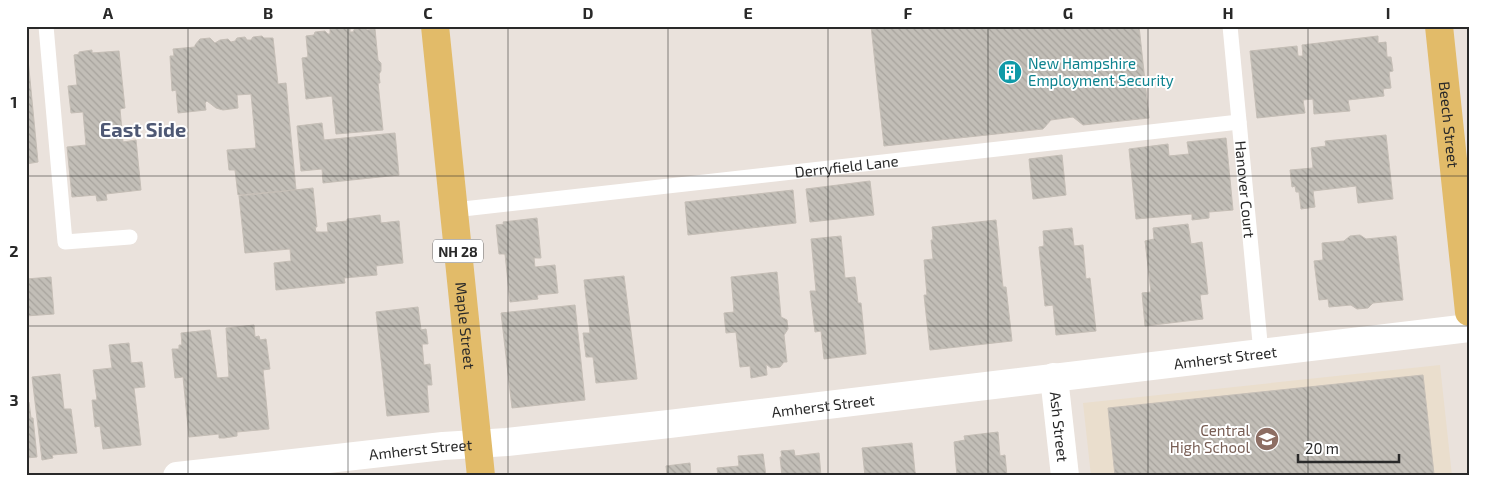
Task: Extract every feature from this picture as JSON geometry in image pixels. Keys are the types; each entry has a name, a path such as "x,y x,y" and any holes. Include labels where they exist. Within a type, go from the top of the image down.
{"main road":[{"name":"Maple Street","path":"435,26 481,476"},
{"name":"Beech Street","path":"1439,26 1469,312"}],"street":[{"name":"Amherst Street","path":"177,476 668,424 1469,328"},
{"name":"Ash Street","path":"1054,377 1065,476"}],"lane":[{"path":"46,26 66,242 130,237"},
{"name":"Hanover Court","path":"1230,26 1261,353"},
{"name":"Derryfield Lane","path":"454,210 1239,122"}],"shaded area":[{"name":"Central High School","path":"1440,365 1452,476 1091,476 1083,403"}],"building":[{"path":"350,26 350,32 353,32 355,28 375,29 378,60 381,63 380,83 378,83 383,130 336,134 332,96 306,99 302,58 308,57 306,36 314,35 315,32 325,31 330,34 330,28"},
{"name":"New Hampshire Employment Security","path":"871,26 1139,26 1149,118 1083,125 1073,117 1051,120 1043,129 884,146"},
{"path":"262,36 264,38 273,38 278,84 286,83 296,190 238,195 235,170 229,170 227,150 256,148 251,94 237,95 238,108 223,110 216,108 207,101 205,103 206,110 178,113 176,90 172,91 170,56 174,56 173,49 195,47 200,39 210,38 215,43 228,39 231,42 237,38 245,37 247,40 251,40 253,37"},
{"path":"1378,36 1378,43 1386,42 1387,57 1391,57 1393,71 1389,72 1391,88 1383,89 1384,96 1348,100 1350,111 1314,114 1313,99 1303,100 1305,113 1257,118 1250,51 1297,46 1298,56 1303,56 1302,45"},
{"path":"92,50 92,53 119,51 125,108 120,109 123,142 136,140 141,190 106,194 107,200 97,201 96,195 72,197 67,147 86,145 83,112 71,113 68,86 77,85 74,55 79,54 79,52"},
{"path":"26,59 28,59 38,162 26,164"},
{"path":"322,123 324,140 395,133 399,175 323,183 322,169 301,171 297,126"},
{"path":"1386,135 1393,199 1358,203 1356,186 1313,191 1315,207 1301,209 1299,192 1296,192 1295,186 1292,187 1290,170 1313,168 1311,148 1326,146 1325,141"},
{"path":"1226,138 1233,210 1209,212 1209,218 1192,220 1192,214 1136,219 1129,149 1168,144 1169,156 1189,154 1187,142"},
{"path":"1062,155 1066,195 1033,199 1029,159"},
{"path":"870,181 874,215 810,222 806,189"},
{"path":"313,188 316,232 328,232 327,223 347,221 347,219 380,215 381,223 399,221 403,263 376,266 377,275 344,278 345,283 276,290 274,263 291,261 290,249 245,253 239,196"},
{"path":"793,190 796,223 688,235 685,202"},
{"path":"537,218 541,258 534,258 535,267 555,265 558,293 537,295 538,299 510,302 505,254 499,254 496,225 504,224 503,222"},
{"path":"996,220 1003,287 1006,287 1012,341 930,350 924,295 927,295 924,260 933,259 932,227"},
{"path":"1188,224 1191,244 1202,242 1208,294 1200,295 1203,319 1145,326 1142,293 1151,292 1145,241 1154,239 1153,228"},
{"path":"1072,228 1074,246 1083,245 1086,279 1090,278 1096,331 1056,335 1053,305 1045,306 1039,247 1044,246 1043,231"},
{"path":"1360,235 1366,239 1396,236 1403,300 1373,303 1368,308 1357,309 1351,305 1329,307 1328,299 1319,300 1314,261 1323,260 1322,243 1344,241 1350,236"},
{"path":"841,236 845,278 855,277 858,303 861,303 866,354 824,359 821,331 815,332 810,291 816,291 811,239"},
{"path":"777,272 781,317 787,320 788,329 784,335 787,362 784,362 780,367 771,368 766,364 767,375 751,378 750,366 740,367 736,332 726,333 724,313 734,312 731,277"},
{"path":"624,276 637,379 596,383 593,357 586,357 583,333 590,333 584,280"},
{"path":"51,277 54,314 26,316 26,279"},
{"path":"575,305 585,400 512,408 501,313"},
{"path":"418,307 421,330 426,329 428,344 422,344 424,365 430,364 432,385 427,385 429,412 387,416 376,312"},
{"path":"254,325 255,337 259,336 260,340 266,339 270,369 263,370 269,429 237,432 237,436 224,438 219,438 219,434 189,437 183,377 175,378 172,349 179,349 179,345 182,345 181,333 210,330 217,378 229,377 226,328"},
{"path":"129,343 131,363 142,362 145,387 134,388 141,445 103,449 100,426 95,427 92,400 97,400 93,370 112,368 109,345"},
{"path":"60,374 64,409 71,409 77,453 52,455 53,458 42,460 32,377"},
{"name":"Central High School","path":"1423,375 1434,474 1417,476 1115,476 1108,408"},
{"path":"29,402 31,418 33,418 37,457 26,458 26,403"},
{"path":"998,432 1000,456 1005,455 1007,476 957,476 954,442 965,440 964,436"},
{"path":"912,443 915,472 919,476 865,476 862,448"},
{"path":"794,450 795,456 819,453 821,476 782,476 781,451"},
{"path":"763,454 766,476 718,476 717,468 739,466 738,456"},
{"path":"690,463 691,476 650,476 667,474 666,466"}],"place":[{"name":"New Hampshire Employment Security","path":"1010,72"},
{"name":"Central High School","path":"1267,439"}],"district":[{"name":"East Side","path":"143,129"}]}
